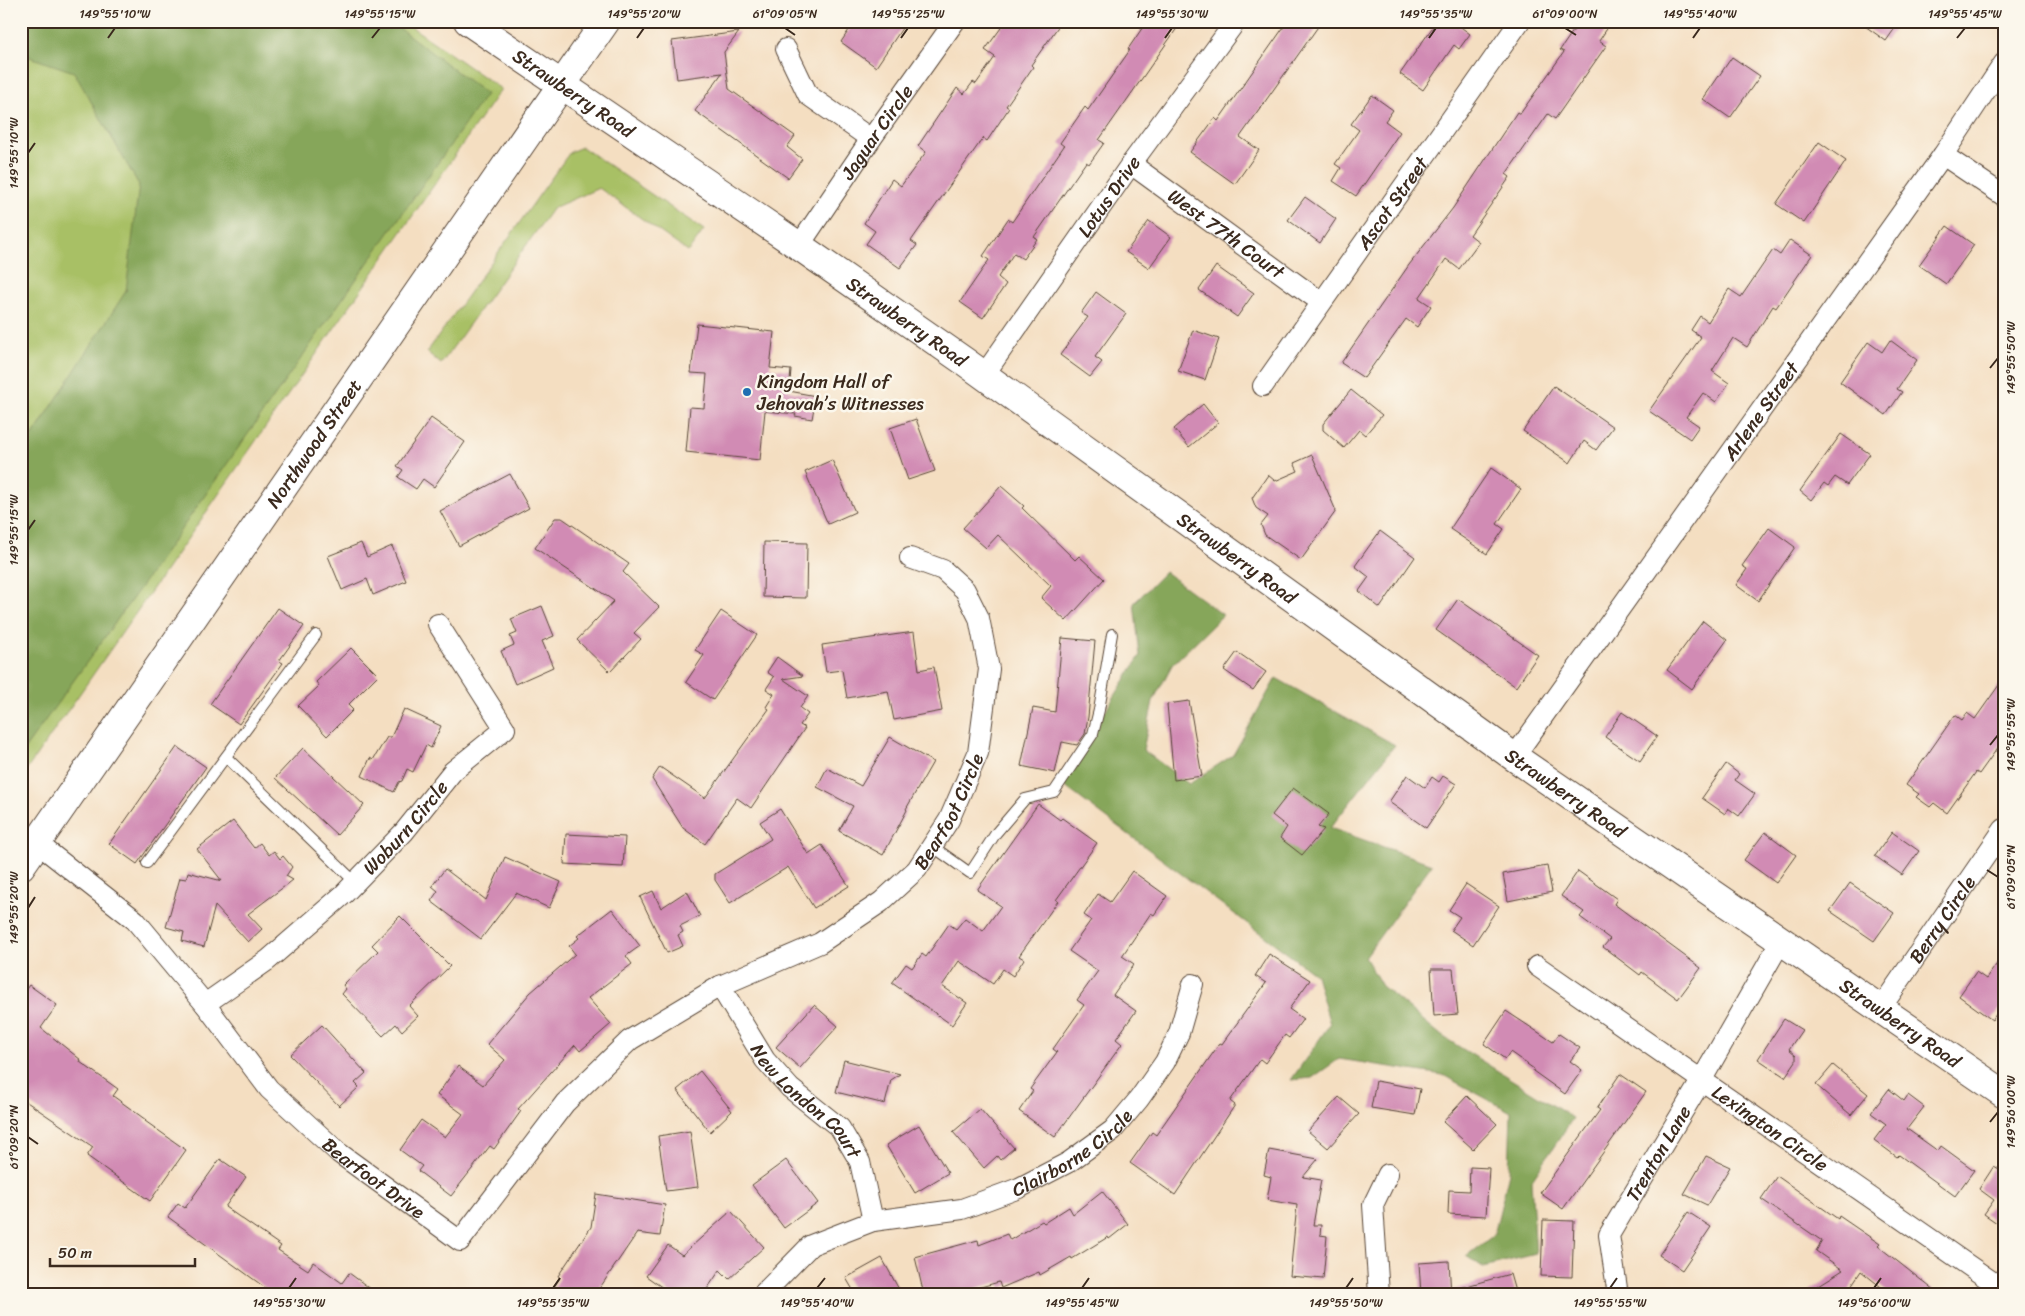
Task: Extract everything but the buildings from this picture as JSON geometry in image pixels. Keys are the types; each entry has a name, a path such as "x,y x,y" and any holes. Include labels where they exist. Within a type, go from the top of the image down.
{"street":[{"name":"Strawberry Road","path":"468,21 560,86 799,246 984,375 1514,757 2004,1094"},
{"name":"Northwood Street","path":"21,866 606,21"},
{"name":"Jaguar Circle","path":"799,246 871,139 955,21"},
{"name":"Lotus Drive","path":"984,375 1131,164 1236,21"},
{"name":"Ascot Street","path":"1264,386 1321,302 1520,21"},
{"path":"786,49 808,95 871,139"},
{"name":"Arlene Street","path":"1514,757 1943,155 2004,63"},
{"path":"1943,155 2004,196"},
{"name":"West 77th Court","path":"1131,164 1321,302"},
{"name":"Bearfoot Circle","path":"720,986 820,943 881,902 916,869 949,820 978,753 990,669 979,618 965,590 943,570 910,558"},
{"name":"Woburn Circle","path":"205,1004 268,960 355,882 404,832 453,771 505,729 438,624"},
{"name":"Berry Circle","path":"1880,1009 2004,829"},
{"name":"Bearfoot Drive","path":"37,843 135,920 205,1004 269,1089 338,1153 460,1241 565,1102 630,1040 720,986"},
{"name":"Trenton Lane","path":"1618,1295 1609,1235 1701,1081 1781,941"},
{"name":"Lexington Circle","path":"1537,966 2004,1290"},
{"name":"Clairborne Circle","path":"762,1295 811,1245 873,1222 962,1209 1019,1188 1069,1162 1113,1130 1139,1099 1164,1062 1179,1032 1193,984"},
{"name":"New London Court","path":"720,986 765,1060 790,1088 840,1128 860,1162 873,1222"},
{"path":"1379,1295 1374,1205 1388,1174"}],"lane":[{"path":"932,846 970,873 996,833 1024,799 1054,792 1093,734 1112,634"},
{"path":"147,864 316,635"},
{"path":"226,757 355,882"}],"green space":[{"path":"21,21 403,21 501,89 21,778"},
{"path":"21,21 390,21 486,94 145,581 21,754 21,454 126,291 139,185 74,72 21,54"},
{"path":"582,147 704,230 688,252 599,188 553,208 441,364 427,352 570,152"},
{"path":"1165,572 1223,615 1172,665 1153,701 1143,750 1189,784 1233,755 1276,678 1395,745 1330,828 1432,864 1365,957 1382,986 1442,1036 1573,1118 1531,1181 1536,1254 1483,1267 1466,1256 1494,1235 1509,1173 1511,1112 1443,1075 1339,1059 1312,1078 1291,1080 1330,1024 1316,975 1060,783 1140,656 1134,603"}],"place":[{"name":"Kingdom Hall of Jehovah’s Witnesses","path":"747,392"}]}
